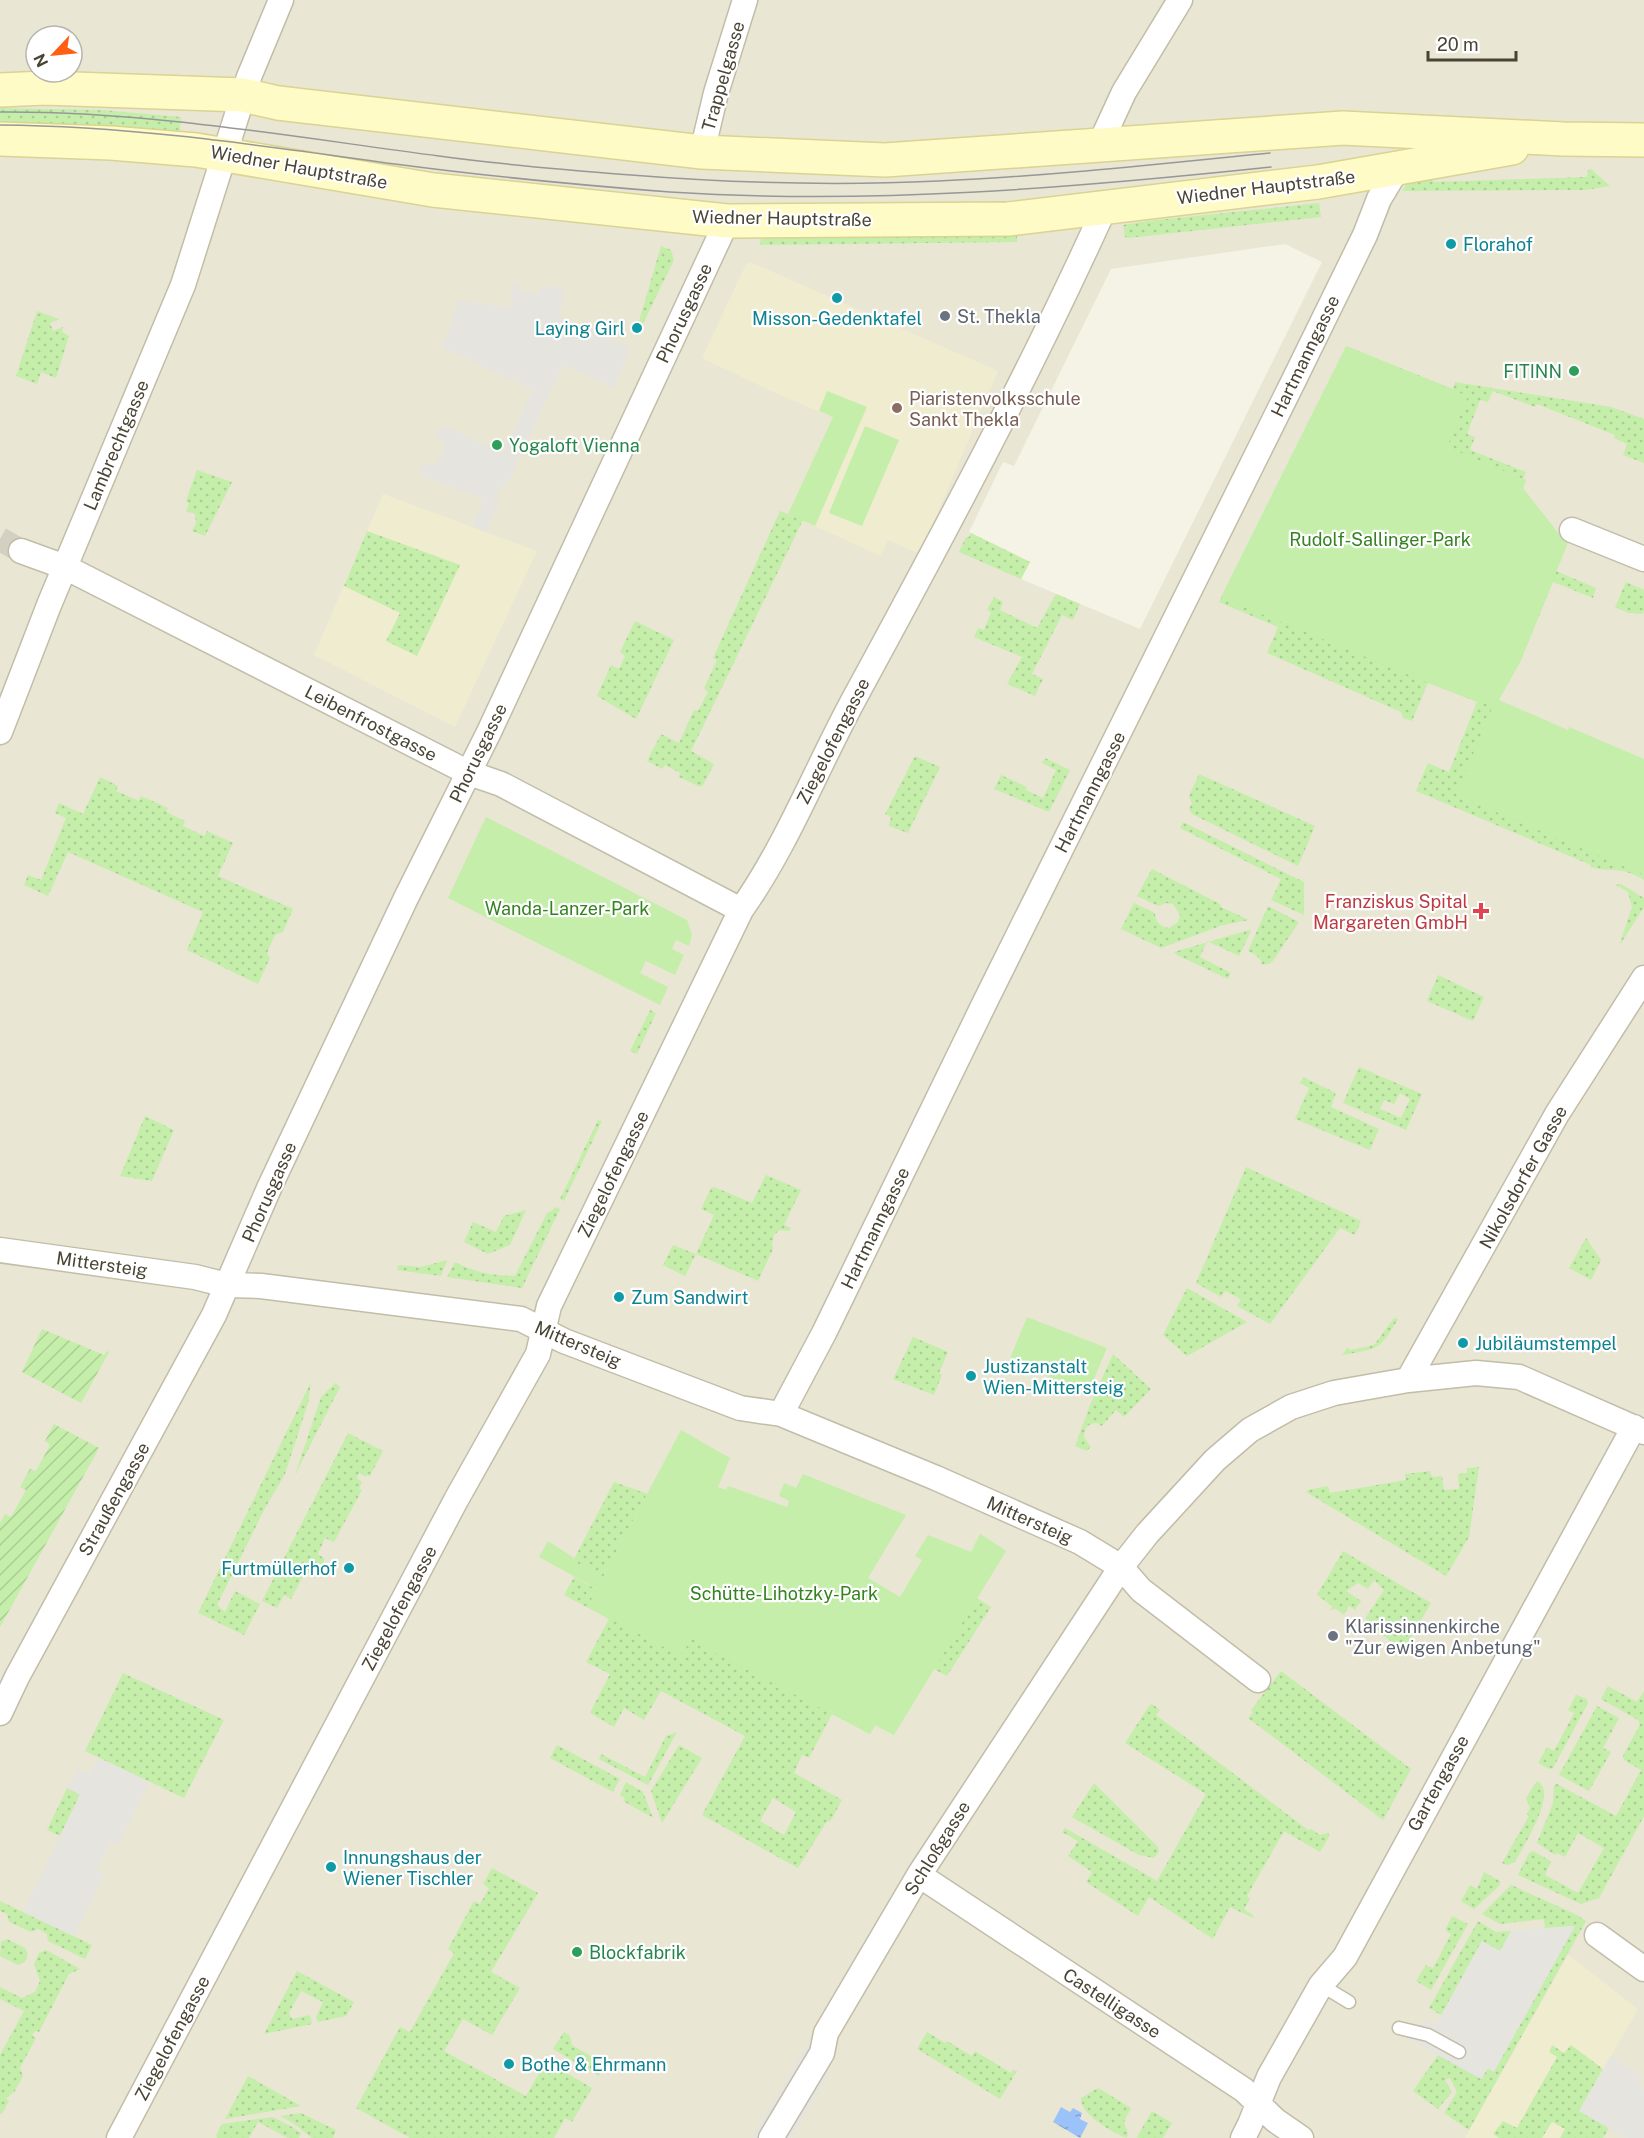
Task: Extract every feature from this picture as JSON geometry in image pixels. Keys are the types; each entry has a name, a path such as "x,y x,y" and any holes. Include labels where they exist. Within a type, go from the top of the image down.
{"main road":[{"name":"Wiedner Hauptstraße","path":"0,90 45,88 243,95 289,105 702,152 885,160 1343,128 1563,139 1644,140"},
{"name":"Wiedner Hauptstraße","path":"0,139 111,143 196,150 433,190 727,221 1008,219 1318,182 1563,139"}],"street":[{"name":"Lambrechtgasse","path":"0,732 65,567 183,285 243,95 281,0"},
{"name":"Trappelgasse","path":"702,152 716,93 745,0"},
{"path":"1100,144 1124,92 1180,0"},
{"name":"Hartmanngasse","path":"781,1414 824,1333 986,1000 1293,382 1365,235 1379,199 1397,169"},
{"name":"Ziegelofengasse","path":"119,2138 450,1510 538,1354 549,1306 741,910 764,877 849,709 938,544 1079,264 1105,207"},
{"name":"Phorusgasse","path":"227,1285 270,1186 406,898 470,773 727,221"},
{"path":"1572,531 1644,559"},
{"name":"Leibenfrostgasse","path":"21,551 65,567 470,773 501,784 741,910"},
{"name":"Nikolsdorfer Gasse","path":"1408,1380 1557,1114 1644,978"},
{"name":"Mittersteig","path":"0,1250 195,1277 227,1285 261,1286 521,1319 564,1341 740,1408 781,1414 1080,1542 1121,1567 1141,1590 1258,1680"},
{"name":"Straußengasse","path":"0,1713 23,1666 214,1315 227,1285"},
{"name":"Schloßgasse","path":"771,2138 822,2053 826,2033 919,1875 1121,1567 1147,1534 1215,1460 1250,1430 1291,1407 1334,1393 1408,1380 1476,1373 1519,1377 1639,1429"},
{"name":"Gartengasse","path":"1243,2138 1269,2077 1321,1985 1345,1957 1639,1429"},
{"name":"Castelligasse","path":"919,1875 1244,2090 1275,2120 1301,2138"},
{"path":"1597,1935 1644,1969"}],"lane":[{"path":"1321,1985 1349,2001"},
{"path":"1399,2028 1428,2035 1460,2052"}],"shaded area":[{"path":"0,0 1644,0 1644,2138 0,2138","holes":["1285,244 1322,262 1140,629 1021,579 1030,562 969,532 1003,462 1014,466 1111,269"]},
{"name":"Piaristenvolksschule Sankt Thekla","path":"750,262 998,371 920,554 888,540 881,556 788,514 833,417 702,358 746,264"},
{"path":"514,282 521,283 519,291 538,295 540,286 564,288 559,318 571,320 570,326 582,328 583,322 609,327 606,338 631,347 614,388 563,365 507,484 501,486 497,496 499,502 485,532 473,527 483,499 419,475 425,462 436,465 445,444 435,438 442,425 503,453 533,390 442,347 459,300 509,308"},
{"path":"383,494 537,551 455,727 314,655"},
{"path":"98,1758 149,1782 118,1846 110,1843 97,1869 105,1874 74,1936 23,1912 80,1795 67,1788 77,1768 89,1774"},
{"path":"1575,1926 1494,2072 1487,2068 1481,2079 1397,2033 1402,2022 1423,2024 1426,2020 1436,2025 1482,1941 1500,1951 1511,1931"},
{"path":"1568,1955 1638,2009 1564,2138 1465,2138"},
{"path":"808,2043 817,2048 764,2138 751,2138"},
{"path":"1611,2056 1642,2078 1638,2084 1644,2089 1644,2138 1626,2138 1579,2111"},
{"path":"819,2069 829,2075 792,2138 778,2138"}],"green space":[{"path":"0,108 102,110 181,117 179,141 0,129"},
{"path":"1591,169 1610,186 1585,190 1402,191 1410,179 1432,178 1433,182 1587,177 1588,170"},
{"path":"1319,203 1321,217 1128,238 1125,237 1123,225 1148,221"},
{"path":"1017,234 1017,242 760,245 761,236 887,237"},
{"path":"661,246 671,250 674,260 637,336 637,328"},
{"path":"37,311 59,319 50,323 53,331 63,327 62,332 69,336 56,378 41,372 37,384 16,376"},
{"path":"1346,346 1453,389 1455,382 1611,407 1644,419 1644,463 1623,455 1627,444 1614,438 1615,435 1537,404 1535,407 1493,391 1488,402 1480,400 1467,434 1475,437 1470,450 1526,472 1523,479 1526,480 1474,490"},
{"name":"Rudolf-Sallinger-Park","path":"1346,346 1468,396 1447,447 1526,480 1523,488 1559,534 1569,540 1521,660 1499,700 1644,759 1644,875 1456,795 1493,706 1428,683 1221,597"},
{"path":"827,391 867,407 815,526 788,514 833,417 819,411"},
{"path":"865,426 899,440 862,526 829,513"},
{"path":"197,470 232,482 205,536 192,531 196,523 195,514 186,511 189,503 186,501"},
{"path":"780,511 803,520 691,751 714,764 700,787 679,777 680,773 665,765 662,769 647,761 661,734 679,743 694,710 698,711 708,692 704,688 717,660 713,658"},
{"path":"367,531 460,565 417,656 386,641 400,613 344,586"},
{"path":"971,533 1030,562 1021,579 959,552 966,537 969,537"},
{"path":"1569,540 1556,571 1596,588 1593,598 1553,582 1521,660 1507,685"},
{"path":"1239,562 1493,706 1644,870 1644,880 1628,872 1590,867 1591,865 1416,791 1428,763 1449,772 1477,702 1428,683 1412,721 1403,718 1401,712 1267,653 1278,627 1219,602"},
{"path":"1626,582 1644,590 1644,612 1642,614 1628,613 1615,607"},
{"path":"1056,594 1080,604 1073,620 1062,615 1032,674 1043,679 1035,696 1007,684 1022,657 974,637 978,628 984,630 991,612 987,610 994,597 1003,602 1000,610 1037,628"},
{"path":"635,621 674,640 636,719 597,696 611,665 619,669 625,656 620,652"},
{"path":"915,756 940,767 908,833 889,826 891,817 885,814"},
{"path":"1045,758 1070,770 1049,812 994,789 1001,775 1027,787 1026,790 1043,798 1056,770 1042,763"},
{"path":"1199,774 1315,826 1298,866 1192,814 1189,809 1192,803 1189,796"},
{"path":"100,777 118,786 116,791 139,801 141,796 168,808 166,812 185,821 183,826 204,836 207,831 233,843 218,876 293,909 283,932 275,935 267,953 270,958 258,984 187,950 203,912 68,852 48,896 24,885 28,875 41,880 66,818 55,813 59,803 83,814"},
{"name":"Wanda-Lanzer-Park","path":"486,817 687,920 692,934 689,946 676,940 672,949 684,955 675,975 646,961 640,973 668,987 660,1005 448,898"},
{"path":"1183,822 1304,882 1304,915 1271,900 1281,879 1180,828"},
{"path":"1152,869 1249,920 1223,925 1161,948 1121,929 1134,903 1155,913 1157,921 1163,927 1169,928 1178,922 1180,915 1173,904 1166,903 1158,906 1137,896"},
{"path":"1621,884 1644,898 1644,907 1619,946 1632,907 1628,892 1616,885"},
{"path":"1268,906 1299,922 1274,960 1269,964 1261,964 1262,962 1256,955 1248,951"},
{"path":"1249,930 1251,931 1239,956 1209,942"},
{"path":"1206,943 1200,957 1231,973 1228,979 1174,952"},
{"path":"1438,975 1484,997 1473,1021 1427,1001"},
{"path":"650,1010 656,1013 637,1054 630,1051"},
{"path":"1359,1067 1422,1094 1406,1130 1343,1103","holes":["1400,1093 1410,1099 1401,1118 1380,1109 1384,1100 1394,1104"]},
{"path":"1303,1077 1336,1093 1331,1107 1379,1129 1370,1150 1295,1119 1309,1088 1300,1083"},
{"path":"145,1116 174,1130 152,1181 120,1176"},
{"path":"598,1120 602,1121 564,1201 560,1199"},
{"path":"1246,1167 1361,1221 1355,1235 1340,1228 1270,1324 1237,1306 1241,1299 1225,1291 1221,1297 1196,1283"},
{"path":"766,1175 801,1190 784,1225 791,1228 789,1231 780,1230 774,1235 773,1249 758,1281 696,1254 714,1215 701,1209 711,1188 714,1187 752,1203"},
{"path":"554,1207 560,1209 522,1288 447,1277 455,1262 484,1273 515,1276 547,1213"},
{"path":"526,1210 510,1245 488,1254 464,1242 473,1222 496,1232 504,1216"},
{"path":"1586,1238 1601,1260 1591,1280 1569,1268"},
{"path":"673,1245 696,1254 685,1276 663,1265"},
{"path":"447,1260 441,1276 397,1270 398,1265 421,1267"},
{"path":"1187,1288 1247,1322 1187,1356 1163,1335"},
{"path":"1027,1317 1107,1348 1088,1393 1009,1361"},
{"path":"1394,1318 1398,1319 1382,1343 1370,1349 1342,1355 1347,1348 1351,1350 1374,1345"},
{"path":"42,1329 104,1355 107,1351 109,1352 81,1403 22,1372"},
{"path":"913,1337 948,1352 939,1373 942,1375 934,1395 893,1379"},
{"path":"1113,1354 1151,1389 1124,1417 1116,1410 1102,1426 1097,1423 1087,1427 1084,1437 1091,1447 1086,1451 1075,1446"},
{"path":"311,1382 308,1403 285,1474 265,1508 217,1605 225,1612 235,1591 260,1604 244,1635 198,1613"},
{"path":"335,1383 340,1387 295,1475 321,1397"},
{"path":"54,1424 99,1448 0,1627 0,1523 5,1514 11,1517 26,1490 20,1487 30,1469 36,1471 50,1445 45,1441"},
{"name":"Schütte-Lihotzky-Park","path":"681,1430 730,1458 718,1487 726,1490 728,1486 787,1507 789,1501 779,1496 784,1483 796,1488 803,1474 906,1515 868,1578 900,1597 922,1560 915,1556 928,1535 971,1552 980,1534 1006,1551 894,1735 875,1725 870,1734 717,1654 692,1638 681,1656 587,1607 597,1589 539,1557 548,1541 574,1558 573,1561 603,1577"},
{"path":"348,1433 383,1451 370,1476 366,1477 359,1473 357,1478 362,1482 359,1489 362,1490 334,1542 325,1538 318,1554 325,1559 315,1578 305,1573 291,1599 284,1595 277,1608 262,1601"},
{"path":"678,1438 730,1458 648,1493"},
{"path":"1479,1467 1469,1537 1446,1576 1306,1492 1328,1486 1330,1493 1406,1480 1405,1474 1430,1471 1432,1477 1442,1476 1444,1490 1459,1489 1458,1474 1467,1473 1467,1468"},
{"path":"614,1482 647,1494 603,1577 573,1561"},
{"path":"980,1534 1006,1551 977,1598 991,1607 947,1676 934,1669 900,1724"},
{"path":"1343,1551 1431,1603 1403,1651 1368,1623 1366,1618 1384,1590 1374,1580 1368,1589 1358,1583 1346,1591 1361,1601 1355,1610 1349,1606 1344,1615 1336,1609 1330,1610 1332,1606 1317,1595"},
{"path":"574,1577 616,1600 729,1631 717,1654 744,1650 890,1729 894,1735 875,1725 870,1734 832,1714 809,1758 802,1755 794,1773 842,1800 830,1822 827,1821 798,1868 702,1815 745,1736 661,1691 644,1720 624,1708 614,1727 590,1713 610,1674 586,1662 609,1619 564,1595","holes":["773,1798 796,1812 784,1835 760,1821"]},
{"path":"1281,1671 1411,1769 1383,1820 1248,1718 1253,1712 1251,1710"},
{"path":"123,1673 224,1720 184,1798 85,1751"},
{"path":"1608,1686 1637,1702 1644,1691 1644,1816 1599,1898 1581,1904 1518,1875 1529,1853 1533,1851 1551,1861 1545,1875 1578,1893 1604,1848 1578,1833 1565,1857 1557,1853 1555,1855 1537,1843 1553,1803 1554,1785 1557,1784 1616,1816 1641,1770 1624,1760 1623,1756 1640,1724 1638,1720 1601,1699"},
{"path":"1576,1695 1587,1699 1588,1703 1553,1768 1549,1769 1538,1763 1547,1747 1554,1751 1574,1713 1568,1710"},
{"path":"1151,1703 1160,1710 1156,1715 1308,1830 1311,1829 1320,1835 1328,1833 1330,1835 1320,1852 1284,1831 1247,1896 1250,1899 1244,1909 1254,1916 1253,1918 1230,1907 1213,1939 1149,1897 1138,1916 1086,1882 1092,1872 1068,1856 1078,1841 1062,1832 1065,1828 1157,1881 1206,1794 1125,1743"},
{"path":"1597,1706 1619,1718 1603,1748 1611,1752 1589,1791 1559,1775"},
{"path":"677,1732 648,1785 599,1759 601,1754 645,1777 666,1736"},
{"path":"557,1745 620,1779 613,1792 550,1758"},
{"path":"679,1745 702,1758 662,1823 651,1791"},
{"path":"1537,1781 1543,1787 1542,1807 1515,1862 1507,1865 1502,1863 1529,1816 1527,1814 1530,1808 1526,1798"},
{"path":"626,1782 643,1792 653,1818 623,1801 625,1798 620,1795"},
{"path":"1094,1783 1157,1846 1159,1852 1154,1858 1139,1855 1072,1817"},
{"path":"67,1788 80,1794 60,1836 47,1830"},
{"path":"492,1868 538,1893 491,1972 520,1988 492,2035 463,2019 444,2051 526,2096 546,2061 592,2088 572,2122 565,2118 554,2138 410,2138 356,2108 400,2027 410,2032 454,1953 448,1949 474,1901 480,1904 489,1888 483,1884"},
{"path":"1484,1872 1500,1881 1500,1885 1474,1909 1461,1901 1470,1885 1477,1889"},
{"path":"1511,1885 1586,1921 1469,2130 1444,2113 1457,2092 1450,2078 1445,2080 1452,2092 1438,2109 1413,2091 1438,2055 1482,2078 1574,1926 1545,1928 1544,1919 1500,1924 1482,1914"},
{"path":"0,1901 92,1945 85,1959 48,1941 47,1934 38,1929 31,1932 9,1922 7,1914 0,1911"},
{"path":"1452,1916 1468,1924 1431,1990 1416,1981 1426,1965 1433,1968 1451,1934 1445,1930"},
{"path":"1478,1921 1496,1932 1511,1931 1500,1952 1482,1941 1441,2015 1429,2008"},
{"path":"7,1939 25,1948 28,1954 25,1962 18,1965 0,1956 1,1942"},
{"path":"46,1950 80,1969 69,1974 39,2032 35,2031 32,2036 36,2038 20,2068 23,2076 15,2091 6,2098 9,2101 2,2114 0,2113 0,2055 24,2011 0,1999 0,1987 22,1998 35,1992 40,1981 34,1964 39,1953"},
{"path":"297,1971 354,2002 346,2016 318,2022 316,2017 323,2002 301,1991 289,2013 292,2019 310,2015 312,2024 264,2034"},
{"path":"564,2032 570,2036 572,2045 592,2057 600,2054 609,2059 599,2076 553,2049"},
{"path":"927,2032 972,2056 975,2051 1011,2073 1013,2070 1017,2071 1000,2099 917,2049"},
{"path":"1552,2045 1564,2053 1571,2045 1603,2069 1579,2111 1609,2128 1603,2138 1560,2138 1565,2129 1552,2122 1542,2138 1499,2138 1493,2134 1503,2121 1517,2128 1557,2057 1549,2052"},
{"path":"248,2076 301,2106 225,2119"},
{"path":"1098,2088 1131,2108 1124,2122 1127,2138 1106,2127 1085,2110 1081,2098"},
{"path":"1152,2111 1172,2123 1163,2138 1137,2137"},
{"path":"301,2113 336,2130 333,2138 312,2138 280,2116"},
{"path":"273,2117 301,2133 299,2138 288,2138 258,2122 249,2138 217,2138 216,2135 222,2124"}],"water":[{"path":"1061,2107 1070,2112 1073,2108 1082,2113 1080,2119 1088,2123 1080,2138 1053,2122"}],"tunnel":[{"path":"0,539 21,551"}],"tram line":[{"path":"0,112 165,120 511,165 746,182 900,183 980,179 1270,153"},
{"path":"0,125 149,133 498,176 670,192 745,196 821,197 1046,188 1271,167"}],"place":[{"name":"Florahof","path":"1451,244"},
{"name":"Misson-Gedenktafel","path":"837,298"},
{"name":"St. Thekla","path":"945,316"},
{"name":"Laying Girl","path":"637,328"},
{"name":"FITINN","path":"1574,371"},
{"name":"Piaristenvolksschule Sankt Thekla","path":"897,408"},
{"name":"Yogaloft Vienna","path":"497,445"},
{"name":"Franziskus Spital Margareten GmbH","path":"1481,911"},
{"name":"Zum Sandwirt","path":"619,1297"},
{"name":"Jubiläumstempel","path":"1463,1343"},
{"name":"Justizanstalt Wien-Mittersteig","path":"971,1376"},
{"name":"Furtmüllerhof","path":"349,1568"},
{"name":"Klarissinnenkirche \"Zur ewigen Anbetung\"","path":"1333,1636"},
{"name":"Innungshaus der Wiener Tischler","path":"331,1867"},
{"name":"Blockfabrik","path":"577,1952"},
{"name":"Bothe & Ehrmann","path":"509,2064"}]}
